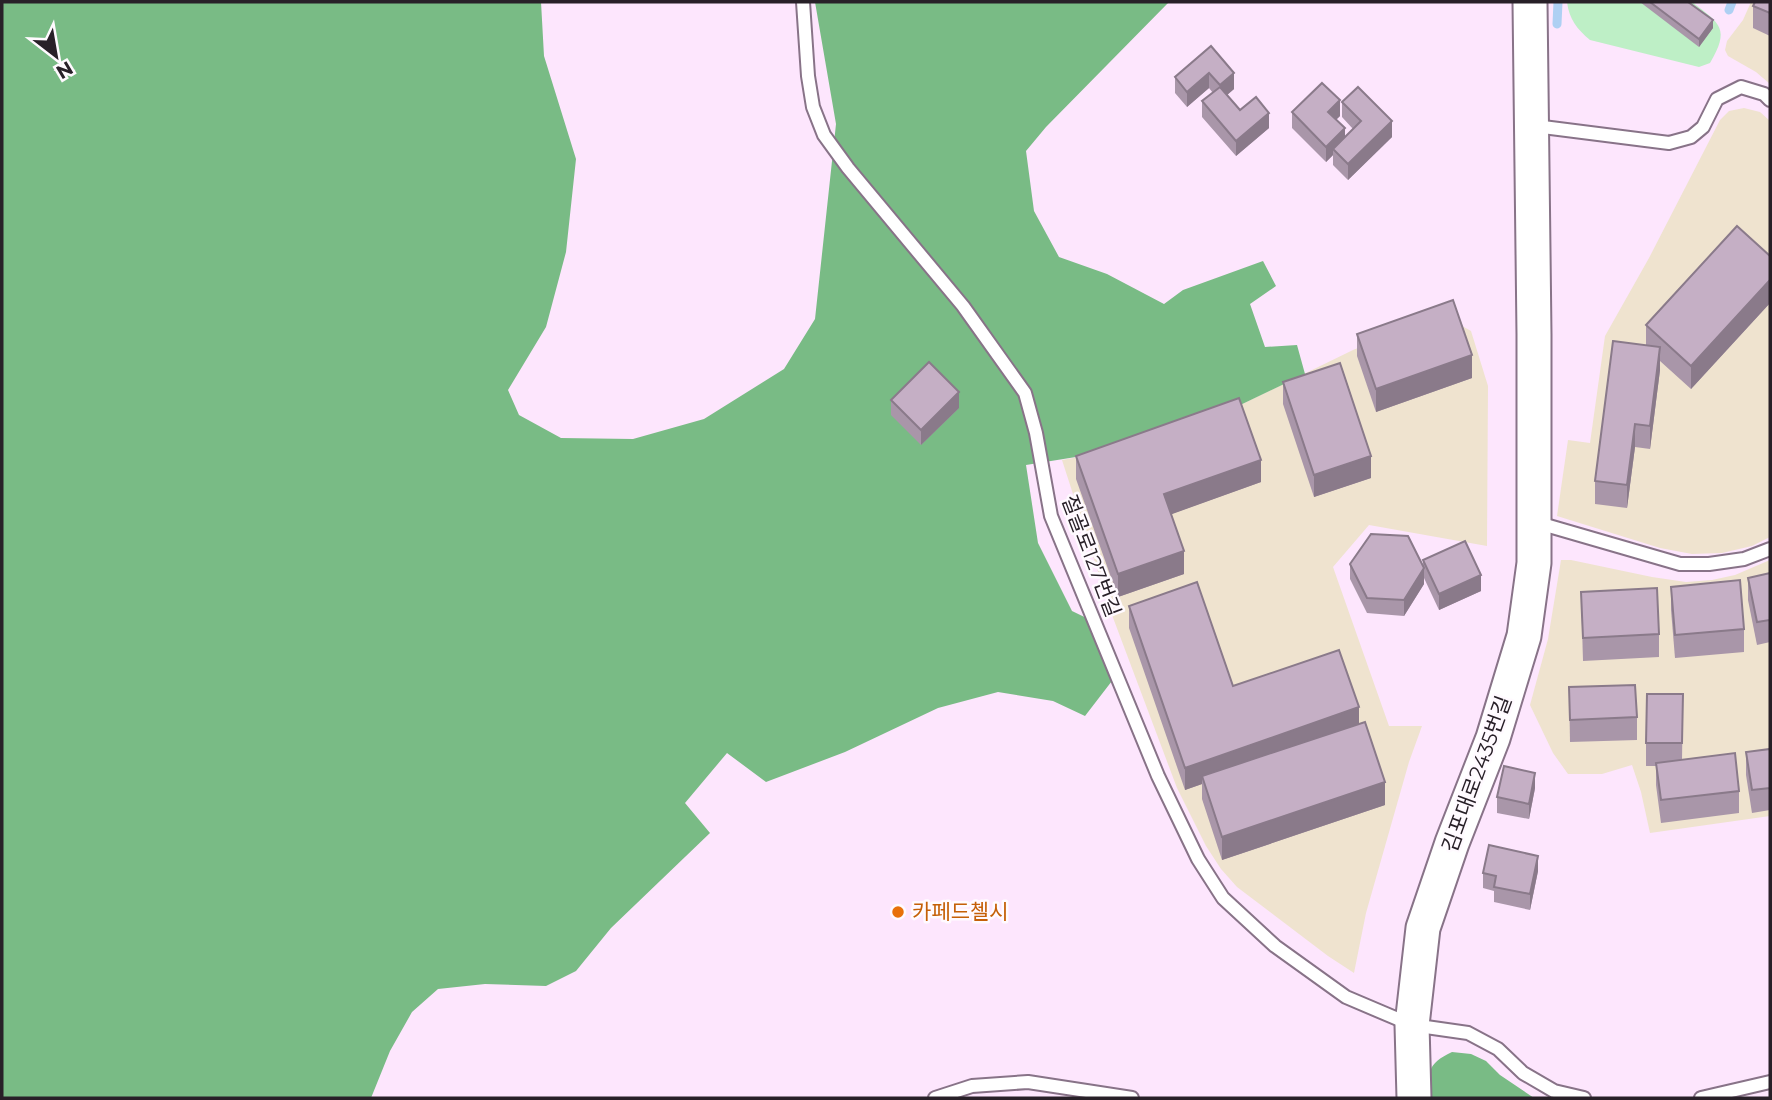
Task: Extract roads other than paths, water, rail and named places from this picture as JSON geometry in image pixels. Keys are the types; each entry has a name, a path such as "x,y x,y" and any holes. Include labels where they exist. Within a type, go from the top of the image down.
{"street":[{"name":"김포대로2435번길","path":"1414,1098 1412,1025 1423,929 1452,843 1493,738 1524,636 1534,564 1535,348 1530,2"}],"lane":[{"name":"절골로127번길","path":"803,2 808,76 813,107 824,135 848,168 963,306 1025,393 1036,433 1051,516 1158,776 1198,859 1223,898 1275,946 1346,997 1412,1025"},
{"path":"1531,125 1669,143 1691,137 1703,127 1717,99 1741,87 1764,94 1770,100"},
{"path":"1535,522 1681,564 1709,564 1744,559 1770,549"},
{"path":"1412,1025 1468,1033 1498,1049 1523,1073 1554,1091 1584,1098"},
{"path":"935,1098 972,1086 1028,1082 1132,1098"},
{"path":"1701,1098 1770,1082"}],"waterway":[{"path":"1557,24 1558,2"},
{"path":"1729,10 1732,2"}],"place":[{"name":"카페드첼시","path":"898,912"}]}
